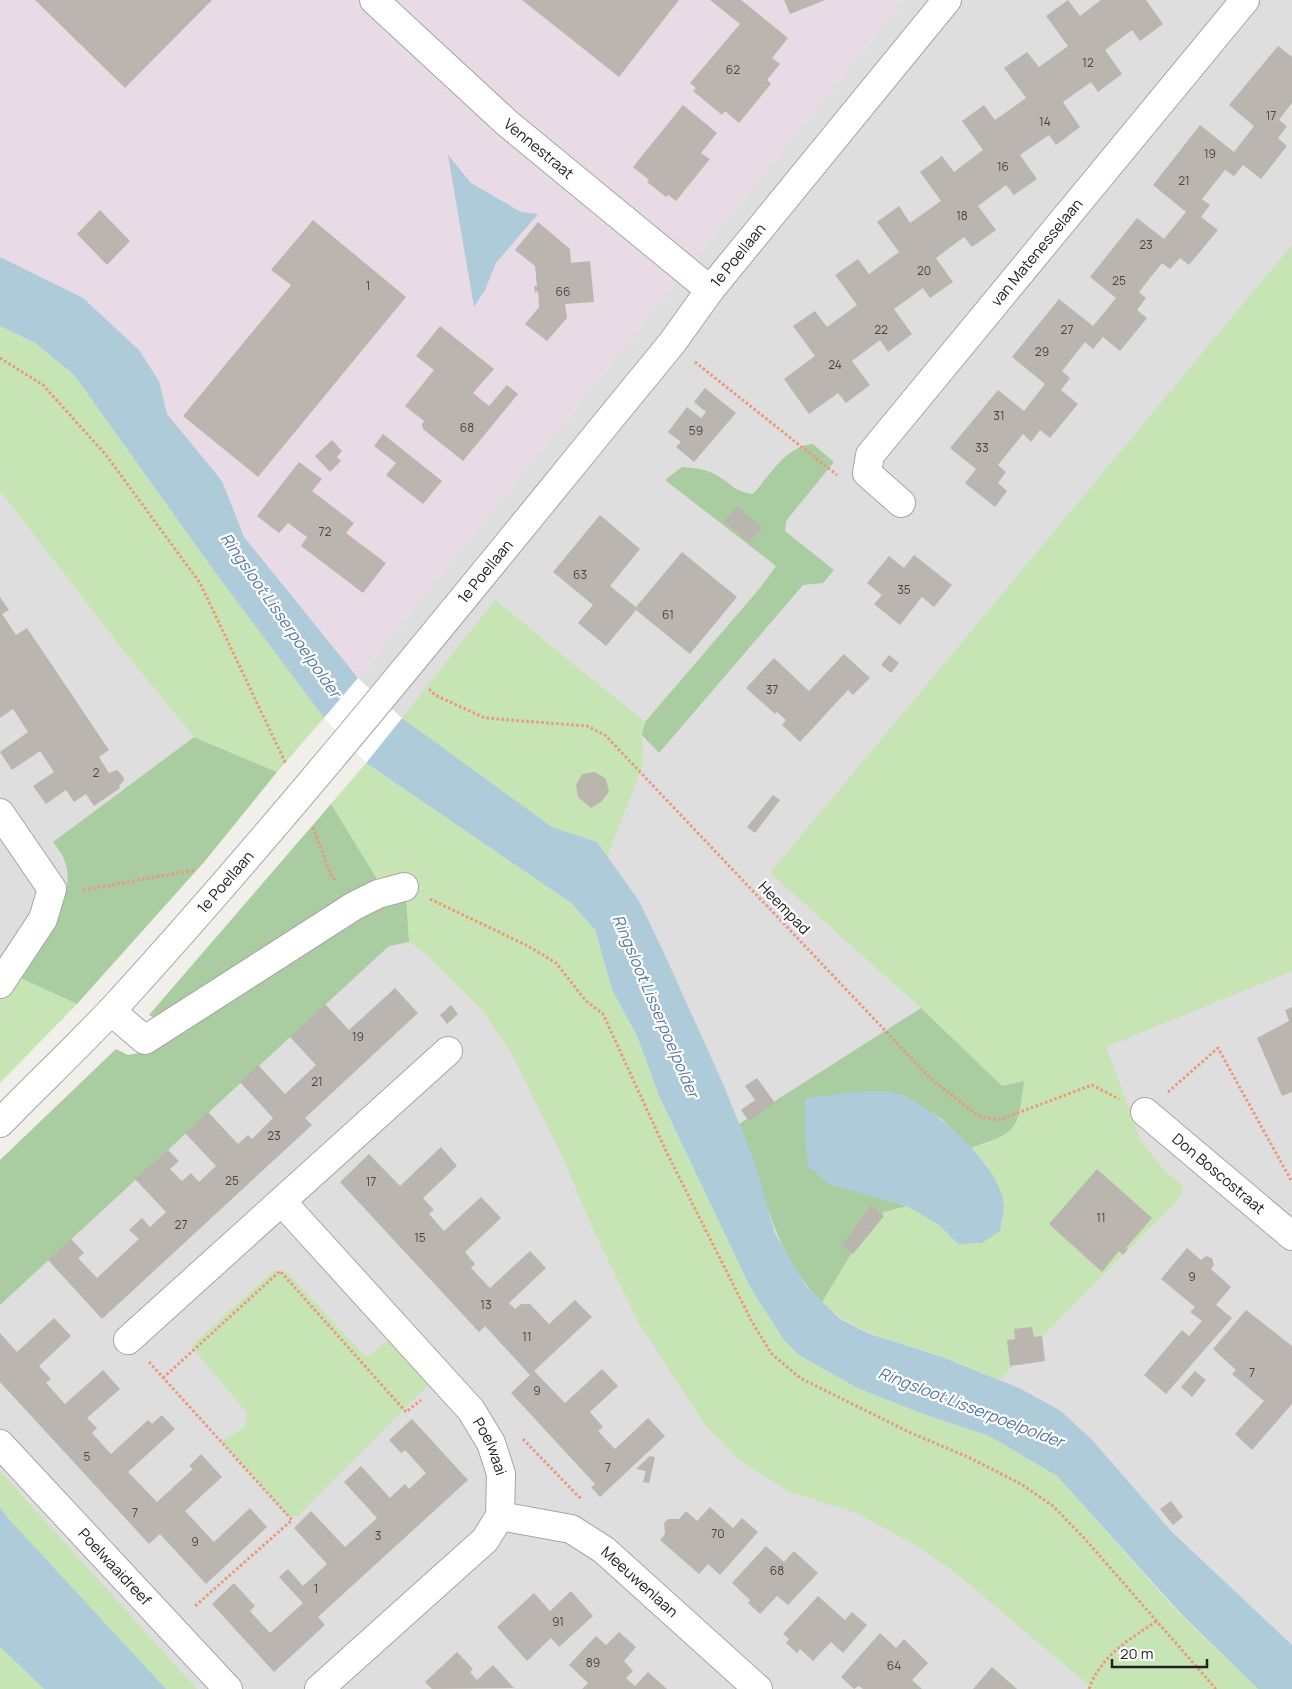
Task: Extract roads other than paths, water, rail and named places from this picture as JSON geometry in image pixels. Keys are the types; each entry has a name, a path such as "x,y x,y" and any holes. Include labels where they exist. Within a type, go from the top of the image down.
{"street":[{"name":"Vennestraat","path":"374,0 506,123 710,290"},
{"name":"1e Poellaan","path":"0,1123 111,1011 244,862 406,668 672,343 710,290 947,0"},
{"name":"van Matenesselaan","path":"901,503 867,472 870,454 1245,0"},
{"path":"0,813 52,889 43,919 0,984"},
{"path":"111,1011 145,1040 354,906 378,894 404,887"},
{"path":"128,1340 282,1203 448,1051"},
{"name":"Don Boscostraat","path":"1145,1112 1292,1236"},
{"name":"Poelwaai","path":"282,1203 471,1410 491,1443 501,1474 500,1516"},
{"name":"Poelwaaidreef","path":"0,1444 228,1689"},
{"path":"319,1689 485,1540 500,1516"},
{"name":"Meeuwenlaan","path":"500,1516 571,1529 604,1550 758,1689"}],"water":[{"path":"448,155 471,183 521,212 538,214 496,263 485,290 474,307"},
{"name":"Ringsloot Lisserpoelpolder","path":"0,257 83,298 139,350 159,381 167,414 222,481 244,537 358,678 402,718 552,827 597,842 639,901 664,953 724,1086 754,1161 775,1233 805,1285 840,1319 867,1333 942,1357 1021,1389 1061,1411 1093,1441 1172,1532 1292,1645 1292,1689 1258,1689 1181,1614 1057,1476 989,1436 923,1414 857,1388 799,1355 784,1340 750,1287 659,1096 637,1036 612,990 595,930 571,903 366,763 324,718 214,571 74,375 35,343 0,326"},
{"path":"850,1092 894,1092 914,1101 947,1124 979,1156 992,1173 1000,1190 1004,1205 1000,1231 982,1243 958,1244 939,1225 907,1206 829,1184 808,1166 805,1099"},
{"path":"0,1507 7,1517 166,1689 44,1689 0,1647"}]}
